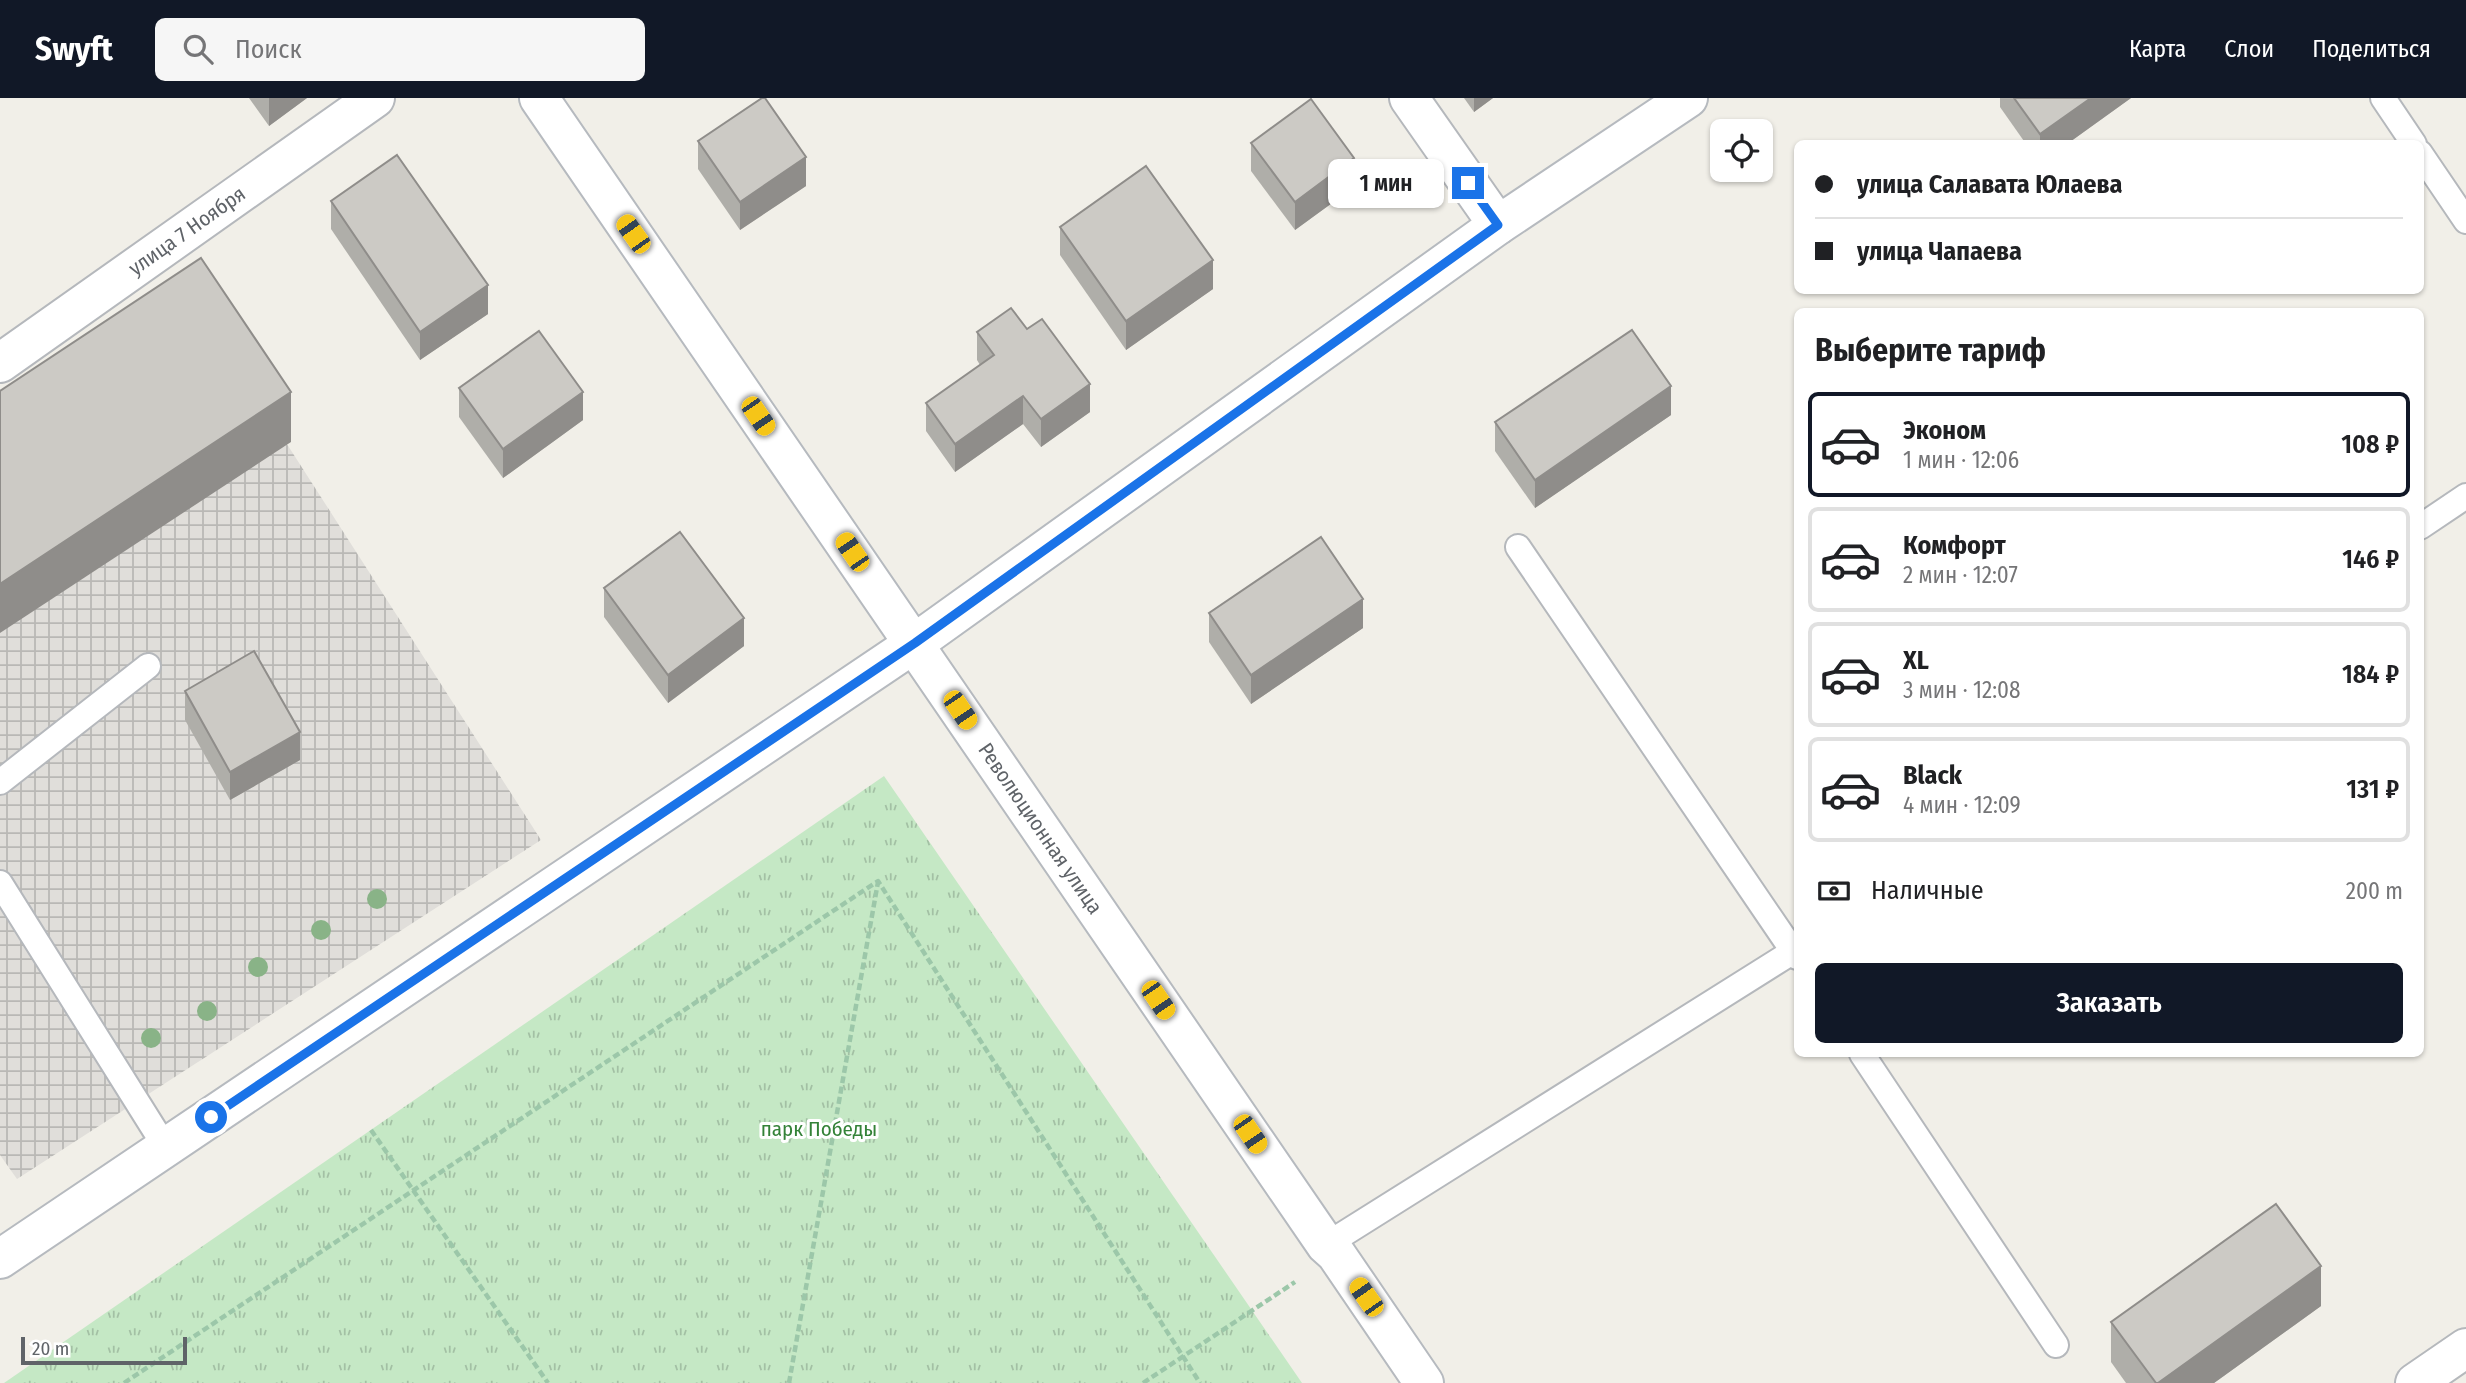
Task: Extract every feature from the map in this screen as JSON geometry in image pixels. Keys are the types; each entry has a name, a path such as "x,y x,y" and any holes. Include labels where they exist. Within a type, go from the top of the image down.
{"street":[{"name":"улица 7 Ноября","path":"0,363 375,98"},
{"name":"Революционная улица","path":"539,98 1424,1383"},
{"path":"1409,98 1498,225"},
{"path":"0,1259 915,643 1498,225 1688,98"},
{"path":"2415,1383 2466,1348"}],"lane":[{"path":"2383,98 2411,140"},
{"path":"2424,159 2466,222"},
{"path":"2424,524 2466,496"},
{"path":"1518,547 1794,949"},
{"path":"0,782 148,666"},
{"path":"0,883 166,1148"},
{"path":"1331,1250 1794,953"},
{"path":"1863,1057 2056,1345"}],"path":[{"path":"124,1383 878,881"},
{"path":"878,881 1200,1383"},
{"path":"789,1383 878,881"},
{"path":"372,1130 548,1383"},
{"path":"1143,1383 1331,1250"}],"shaded area":[{"path":"181,279 541,840 17,1179 0,1155 0,400"}],"green space":[{"name":"парк Победы","path":"884,776 1302,1383 4,1383"}],"building":[{"path":"765,98 806,157 740,202 698,141"},
{"path":"2014,98 2091,98 2040,134"},
{"path":"1311,99 1354,158 1295,202 1251,143"},
{"path":"397,155 488,285 420,332 331,201"},
{"path":"1146,166 1213,260 1126,321 1060,227"},
{"path":"201,258 291,392 0,584 0,391"},
{"path":"1011,308 1027,329 1042,319 1090,384 1041,419 1023,396 955,444 926,403 994,355 977,332"},
{"path":"1632,330 1671,386 1535,480 1495,422"},
{"path":"539,331 583,392 503,449 459,388"},
{"path":"680,532 744,618 668,675 604,588"},
{"path":"1321,537 1363,599 1251,675 1209,613"},
{"path":"254,651 300,732 230,772 185,691"},
{"path":"2276,1204 2321,1266 2156,1383 2111,1322"}],"route":[{"path":"211,1117 915,643 1498,225 1468,183"}]}
